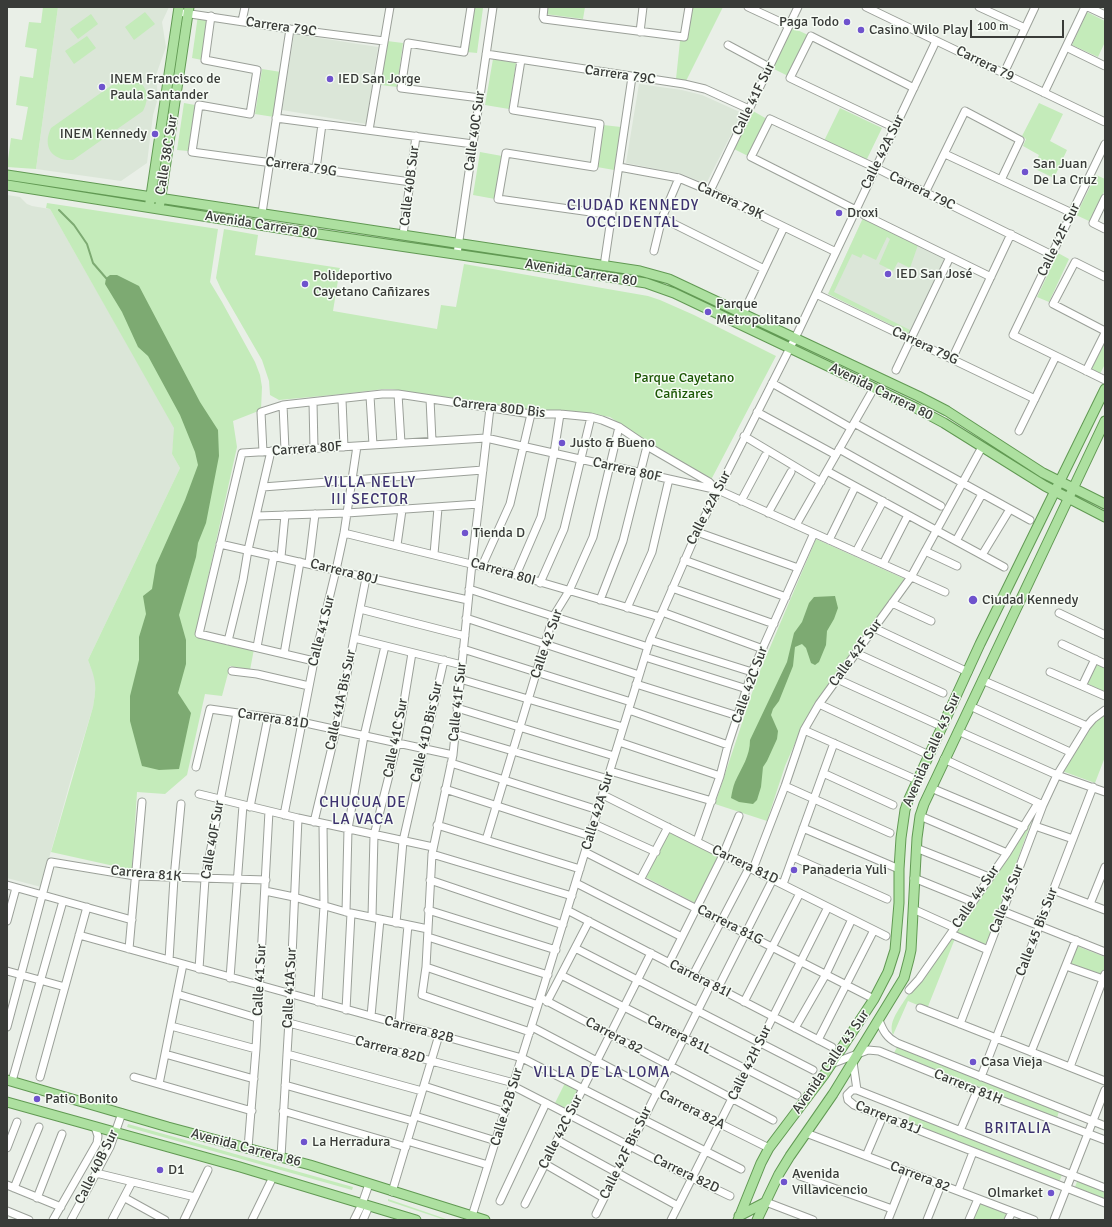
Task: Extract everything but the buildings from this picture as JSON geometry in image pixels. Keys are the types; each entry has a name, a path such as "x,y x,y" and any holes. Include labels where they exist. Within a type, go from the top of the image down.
{"main road":[{"name":"Calle 38C Sur","path":"149,207 184,10"},
{"name":"Calle 38C Sur","path":"159,208 184,10"},
{"name":"Avenida Carrera 80","path":"7,175 640,271 656,275 669,279 890,382 947,412 1033,466 1105,504"},
{"path":"36,189 38,179"},
{"name":"Avenida Carrera 80","path":"7,185 584,273 653,286 674,293 930,415 1031,478 1105,517"},
{"name":"Avenida Calle 43 Sur","path":"739,1218 768,1148 831,1064 874,998 888,972 895,950 899,903 901,838 905,810 917,780 968,672 1054,491 1105,389"},
{"name":"Avenida Calle 43 Sur","path":"758,1220 782,1169 853,1062 902,983 907,968 912,940 914,878 920,816 944,759 1105,421"},
{"path":"854,1029 853,1045 860,1047 865,1042"},
{"name":"Avenida Carrera 86","path":"9,1080 281,1157 485,1220"},
{"name":"Avenida Carrera 86","path":"7,1102 273,1177 416,1220"},
{"path":"739,1218 766,1202"}],"street":[{"path":"242,21 245,7"},
{"path":"369,130 390,7"},
{"path":"471,7 464,52 408,43 401,88 480,98"},
{"name":"Calle 40C Sur","path":"456,254 493,7"},
{"path":"544,7 543,18 684,37 689,7"},
{"path":"640,32 643,7"},
{"path":"748,7 789,26"},
{"name":"Calle 41F Sur","path":"710,190 798,7"},
{"name":"Carrera 79","path":"867,7 1105,122"},
{"path":"981,7 1025,28"},
{"path":"1004,73 1035,7"},
{"path":"1044,93 1085,7"},
{"path":"1088,7 1105,15"},
{"name":"Carrera 79C","path":"184,10 290,29 384,41"},
{"name":"Carrera 79G","path":"211,16 205,60 257,70 250,114 199,105 192,152 411,182"},
{"path":"262,213 290,29"},
{"path":"895,128 790,78 811,36 914,88"},
{"name":"Calle 42A Sur","path":"542,1002 548,975 650,640 697,532 744,436 795,338 936,41"},
{"path":"728,45 769,67"},
{"path":"1066,47 1105,66"},
{"name":"Carrera 79C","path":"486,54 678,83 705,89 749,110"},
{"path":"521,60 513,110 600,124 594,167 506,153 498,199 612,215"},
{"path":"604,266 632,77"},
{"path":"925,193 965,111 1020,140 1001,180"},
{"path":"276,118 473,144"},
{"name":"Carrera 79C","path":"856,210 751,157 770,119 876,168 1052,254"},
{"path":"316,169 322,124"},
{"name":"Calle 40B Sur","path":"403,235 416,136"},
{"name":"Calle 42F Sur","path":"1056,356 1013,335 1105,144"},
{"path":"945,154 1072,213"},
{"name":"Carrera 79K","path":"619,167 679,178 710,190 836,252"},
{"path":"654,251 662,218 679,178"},
{"path":"1105,198 1093,223 1105,229"},
{"path":"864,215 991,277"},
{"path":"662,218 764,269"},
{"path":"743,314 784,227"},
{"path":"952,359 1011,234"},
{"path":"896,370 950,257"},
{"path":"1086,371 1105,332 1053,304 1075,262 1105,277"},
{"name":"Carrera 79G","path":"816,294 1035,399"},
{"path":"1019,431 1056,356 1105,380"},
{"path":"772,383 1030,520"},
{"path":"796,525 874,388"},
{"path":"398,394 401,443"},
{"name":"Carrera 80D Bis","path":"263,452 261,412 283,405 398,394 531,414 560,414 591,417 602,420 619,427 646,446 709,482 718,490"},
{"path":"370,396 373,445"},
{"path":"430,399 432,441"},
{"path":"342,400 344,447"},
{"path":"313,402 314,449"},
{"path":"283,405 285,450"},
{"name":"Calle 41F Sur","path":"422,995 426,967 432,851 453,755 469,589 490,408"},
{"path":"757,412 838,452 941,506"},
{"path":"482,566 510,504 531,414"},
{"path":"516,575 541,518 560,414"},
{"path":"540,583 564,529 591,417"},
{"name":"Calle 42 Sur","path":"486,840 554,617 570,591 593,538 619,427"},
{"path":"744,436 821,482"},
{"name":"Carrera 80F","path":"220,544 242,453 486,438 718,490 944,592"},
{"name":"Calle 41 Sur","path":"284,815 301,722 344,533 357,446"},
{"path":"600,600 623,541 646,446"},
{"name":"Calle 42F Sur","path":"693,975 751,868 785,786 804,730 837,679 911,577 982,447"},
{"path":"228,641 271,451"},
{"path":"741,500 765,456"},
{"path":"263,487 483,470"},
{"path":"826,471 1004,567"},
{"path":"768,512 791,472"},
{"path":"627,608 652,552 669,479"},
{"path":"829,540 855,487"},
{"path":"956,541 982,494"},
{"path":"856,552 882,501"},
{"path":"257,516 347,513 438,508 479,504"},
{"path":"434,554 438,508"},
{"path":"982,555 1010,509"},
{"path":"397,545 402,510"},
{"path":"309,563 315,514"},
{"path":"257,647 278,556 285,515"},
{"path":"883,564 908,515"},
{"path":"697,532 798,568"},
{"name":"Carrera 80I","path":"344,533 472,563 627,608 661,614 763,649"},
{"name":"Calle 42C Sur","path":"697,841 712,802 728,745 752,672 814,533"},
{"path":"220,544 199,634 314,661"},
{"name":"Carrera 80J","path":"220,544 468,600"},
{"path":"925,552 957,566"},
{"path":"684,560 786,597"},
{"path":"284,654 300,562"},
{"name":"Calle 41A Bis Sur","path":"314,822 336,730 366,578"},
{"path":"672,588 774,624"},
{"path":"469,589 648,647"},
{"path":"892,603 931,621"},
{"path":"360,609 464,636"},
{"path":"1059,613 1105,635"},
{"path":"466,618 639,675"},
{"path":"874,628 968,672"},
{"path":"354,638 462,665"},
{"path":"650,640 752,672"},
{"path":"1062,644 1105,664"},
{"path":"346,1010 348,829 364,736 385,646"},
{"path":"463,650 631,702"},
{"name":"Calle 41C Sur","path":"372,917 374,835 397,744 412,653"},
{"path":"856,653 943,694"},
{"path":"645,657 747,689"},
{"path":"1084,682 1095,659"},
{"name":"Calle 41D Bis Sur","path":"396,922 403,841 444,660"},
{"path":"232,671 257,674 309,686"},
{"path":"1050,672 1105,696"},
{"path":"460,679 623,727"},
{"path":"837,679 943,727"},
{"path":"982,680 1087,726"},
{"path":"636,684 738,716"},
{"path":"820,704 929,755"},
{"path":"970,706 1070,752"},
{"path":"458,708 614,756"},
{"name":"Carrera 81D","path":"196,767 210,709 301,722 453,755"},
{"path":"629,710 728,745"},
{"name":"Calle 45 Sur","path":"960,1024 1035,826 1041,804 1070,752 1087,726 1093,719 1105,710"},
{"name":"Calle 40F Sur","path":"199,969 205,879 237,713"},
{"path":"230,978 236,880 246,806 268,718"},
{"path":"804,730 917,780"},
{"path":"958,731 1057,775 1105,792"},
{"path":"455,734 608,779"},
{"path":"619,742 720,776"},
{"path":"783,884 834,743"},
{"path":"944,759 1041,804"},
{"path":"451,763 598,810"},
{"path":"610,771 712,802"},
{"path":"823,773 893,805"},
{"path":"785,786 890,833"},
{"name":"Calle 45 Bis Sur","path":"981,1077 1093,787"},
{"path":"931,788 1024,827"},
{"path":"445,789 590,836"},
{"path":"199,794 314,822 403,841 572,896"},
{"name":"Carrera 81D","path":"603,794 886,936"},
{"path":"129,949 142,802"},
{"path":"169,960 174,878 181,804"},
{"name":"Calle 44 Sur","path":"909,990 953,931 1041,804"},
{"name":"Calle 41 Sur","path":"248,1148 256,1049 269,811"},
{"path":"669,963 723,854 739,816"},
{"path":"920,816 1007,853"},
{"name":"Calle 41A Sur","path":"281,1157 289,1023 298,818"},
{"path":"318,1002 324,906 323,824"},
{"path":"594,824 656,852"},
{"path":"437,825 580,869"},
{"path":"1035,826 1073,839"},
{"path":"640,880 668,827"},
{"path":"803,828 899,869"},
{"path":"916,848 989,877"},
{"name":"Carrera 81G","path":"585,852 874,998"},
{"path":"793,857 887,898"},
{"name":"Carrera 81K","path":"43,895 51,862 136,876 266,880"},
{"path":"1090,904 1105,867"},
{"path":"914,878 973,902"},
{"path":"718,988 773,879"},
{"path":"430,880 563,925"},
{"path":"576,883 682,937"},
{"path":"7,885 132,920"},
{"path":"7,921 16,888"},
{"path":"1053,890 1105,910"},
{"path":"265,891 294,897 348,912 408,925 548,975"},
{"path":"744,1002 800,893"},
{"path":"7,1027 43,895"},
{"path":"9,1080 63,901"},
{"path":"40,1077 87,907"},
{"name":"Calle 42H Sur","path":"671,1220 828,907"},
{"path":"913,909 988,950"},
{"path":"428,910 556,950"},
{"name":"Carrera 81I","path":"568,910 832,1047"},
{"path":"1002,911 1105,952"},
{"path":"371,1016 380,919"},
{"path":"795,1028 826,974 852,919"},
{"name":"Calle 42B Sur","path":"472,1216 531,1030 542,1002 561,975 589,921"},
{"path":"399,1024 408,925"},
{"path":"818,1040 874,930"},
{"name":"Carrera 82B","path":"79,935 522,1058 741,1169"},
{"path":"1031,1052 1076,940"},
{"path":"575,948 813,1070"},
{"name":"Calle 42C Sur","path":"525,1204 651,953"},
{"path":"159,1084 183,964"},
{"path":"1066,966 1104,977 1070,1067"},
{"name":"Carrera 82","path":"426,967 542,1002 610,1034 773,1120"},
{"path":"7,971 65,987"},
{"name":"Carrera 81L","path":"561,975 797,1095"},
{"name":"Calle 42F Bis Sur","path":"596,1214 711,984"},
{"path":"177,994 257,1018"},
{"name":"Carrera 82A","path":"422,995 531,1030 768,1148"},
{"path":"920,1008 1105,1081"},
{"name":"Carrera 81H","path":"879,1020 884,1033 892,1041 1105,1126"},
{"name":"Carrera 82D","path":"289,1023 514,1085 546,1103 730,1196"},
{"path":"171,1026 256,1049"},
{"path":"392,1192 439,1035"},
{"name":"Carrera 81H","path":"831,1064 868,1050 878,1051 1105,1140"},
{"path":"165,1054 254,1079"},
{"path":"287,1054 505,1112"},
{"path":"853,1062 857,1090"},
{"path":"134,1077 252,1111"},
{"path":"285,1085 496,1141"},
{"name":"Carrera 81J","path":"1105,1188 857,1090 852,1090 847,1094 850,1103 1105,1203"},
{"path":"1054,1220 1105,1090"},
{"path":"960,1131 977,1091"},
{"path":"500,1201 546,1103"},
{"path":"283,1111 488,1165"},
{"name":"Calle 40B Sur","path":"71,1220 110,1147 122,1113"},
{"path":"866,1156 883,1116"},
{"path":"7,1148 17,1122"},
{"path":"39,1127 10,1187 37,1198 62,1205 72,1201 77,1209"},
{"name":"Calle 40B Sur","path":"53,1220 97,1143 98,1136 96,1127"},
{"name":"Carrera 82","path":"806,1133 1034,1220"},
{"path":"37,1198 62,1134"},
{"path":"558,1140 678,1206"},
{"path":"958,1191 973,1152"},
{"path":"545,1164 604,1198"},
{"path":"186,1219 195,1196 208,1170"},
{"path":"888,1220 907,1172"},
{"path":"96,1173 195,1196"},
{"path":"800,1176 892,1209"},
{"path":"252,1220 273,1177"},
{"path":"112,1220 125,1198 132,1182"},
{"path":"362,1220 369,1184"},
{"path":"927,1220 941,1185"},
{"path":"125,1198 165,1220"},
{"path":"969,1220 978,1199"},
{"path":"766,1202 813,1220"},
{"path":"354,1220 366,1205"},
{"path":"7,1211 29,1220"},
{"path":"1008,1220 1012,1212"}],"shaded area":[{"name":"INEM Francisco de Paula Santander","path":"58,7 169,7 162,22 166,47 156,75 158,98 153,115 147,163 121,181 36,169"},
{"name":"IED San Jorge","path":"294,34 378,47 366,124 282,110"},
{"path":"639,84 682,90 702,95 742,113 706,184 682,174 626,163"},
{"path":"7,195 20,197 27,204 32,206 50,209 175,428 172,454 180,468 88,660 96,680 93,707 41,887 7,878"},
{"name":"IED San José","path":"863,218 946,259 910,334 828,294"},
{"path":"110,275 117,275 139,286 200,402 218,430 219,456 206,523 198,543 196,557 179,615 186,640 186,664 178,693 191,713 179,769 159,770 142,766 130,721 130,696 139,660 139,637 146,614 143,596 152,589 156,565 185,500 198,465 195,452 180,415 148,356 138,347 122,312 105,284 106,278"},
{"path":"835,596 838,608 827,631 826,645 819,662 815,665 811,663 806,648 802,644 795,647 793,666 779,701 773,709 771,715 778,731 777,739 763,767 761,787 757,800 753,804 739,802 731,798 735,782 747,756 750,740 787,662 794,633 802,622 809,603 814,597"}],"green space":[{"path":"43,7 58,7 36,169 7,167 11,138 22,140 28,107 16,105 20,76 33,78 37,49 25,47 29,22 41,23"},
{"path":"472,7 483,8 477,53 467,52"},
{"path":"546,7 585,7 583,19 545,14"},
{"path":"691,7 723,7 686,81 676,79 680,41 685,41"},
{"path":"145,12 155,24 134,40 125,27"},
{"path":"1087,12 1105,21 1105,42 1098,57 1072,45"},
{"path":"91,14 98,24 78,39 70,29"},
{"path":"198,15 209,17 202,60 192,58"},
{"path":"791,27 808,35 788,76 772,68"},
{"path":"87,36 96,48 74,64 65,51"},
{"path":"387,41 403,43 397,87 381,85"},
{"path":"493,59 516,63 509,109 485,105"},
{"path":"262,69 281,72 274,117 255,114"},
{"path":"126,77 138,81 145,89 147,99 143,111 73,160 66,160 54,155 48,147 48,135 51,128 122,78"},
{"path":"184,103 195,105 188,151 177,150"},
{"path":"1039,103 1063,114 1050,141 1067,150 1054,178 1033,168 1039,155 1023,146 1026,139 1022,136"},
{"path":"840,108 882,128 866,161 824,141"},
{"path":"753,111 767,119 748,156 734,149"},
{"path":"603,125 621,127 614,170 597,167"},
{"path":"480,152 502,156 495,199 473,195"},
{"path":"1096,175 1105,179 1105,190 1089,221 1076,215"},
{"path":"47,203 218,229 210,282 255,362 260,375 262,387 261,410 233,421 237,447 195,636 254,649 250,670 230,666 222,696 205,694 187,775 165,794 137,792 132,870 51,852 93,707 95,683 88,660 180,468 172,454 174,428 50,209 46,208"},
{"path":"863,218 918,245 910,268 898,262 893,271 879,264 890,239 887,237 876,260 863,254 861,258 852,254 834,292 912,331 910,334 828,294"},
{"name":"Parque Cayetano Cañizares","path":"224,229 258,235 255,255 340,268 333,311 437,329 441,305 456,307 464,264 648,296 694,315 776,356 712,478 703,476 680,464 610,417 593,414 520,410 392,389 279,400 270,395 269,381 262,360 216,278"},
{"path":"1058,253 1069,259 1049,302 1037,297"},
{"path":"1105,341 1105,364 1100,374 1091,369"},
{"path":"816,539 905,579 814,704 785,766 767,821 715,804 757,678"},
{"path":"1094,663 1105,666 1105,692 1084,682"},
{"path":"1105,713 1105,757 1095,783 1062,771 1089,728"},
{"path":"1038,803 985,949 956,936 927,1009 908,1001 893,1035 892,1026 894,1017 899,1009"},
{"path":"669,831 719,857 695,903 645,877"},
{"path":"1077,946 1105,957 1105,967 1101,977 1070,964"},
{"path":"897,1047 1059,1111 1057,1118 894,1053"},
{"path":"565,1083 579,1090 569,1110 555,1103"},
{"path":"910,1115 1062,1175 1059,1182 907,1123"},
{"path":"128,1124 353,1187 352,1190 127,1127"},
{"path":"1078,1179 1105,1190 1105,1199 1075,1187"},
{"path":"388,1199 449,1220 388,1201"},
{"path":"979,1203 1007,1214 1005,1220 973,1220"}],"waterway":[{"path":"59,210 74,225 87,244 93,263 106,278"}],"place":[{"name":"Paga Todo","path":"847,22"},
{"name":"Casino Wilo Play","path":"861,30"},
{"name":"IED San Jorge","path":"330,79"},
{"name":"INEM Francisco de Paula Santander","path":"102,87"},
{"name":"INEM Kennedy","path":"155,134"},
{"name":"San Juan De La Cruz","path":"1025,172"},
{"name":"Droxi","path":"839,213"},
{"name":"IED San José","path":"888,274"},
{"name":"Polideportivo Cayetano Cañizares","path":"305,284"},
{"name":"Parque Metropolitano","path":"708,312"},
{"name":"Justo & Bueno","path":"562,443"},
{"name":"Tienda D","path":"465,533"},
{"name":"Ciudad Kennedy","path":"973,600"},
{"name":"Panaderia Yuli","path":"794,870"},
{"name":"Casa Vieja","path":"973,1062"},
{"name":"Patio Bonito","path":"37,1099"},
{"name":"La Herradura","path":"304,1142"},
{"name":"D1","path":"160,1170"},
{"name":"Avenida Villavicencio","path":"784,1182"},
{"name":"Olmarket","path":"1051,1193"}],"district":[{"name":"CIUDAD KENNEDY OCCIDENTAL","path":"633,214"},
{"name":"VILLA NELLY III SECTOR","path":"370,492"},
{"name":"CHUCUA DE LA VACA","path":"363,812"},
{"name":"VILLA DE LA LOMA","path":"602,1073"},
{"name":"BRITALIA","path":"1018,1129"}]}
